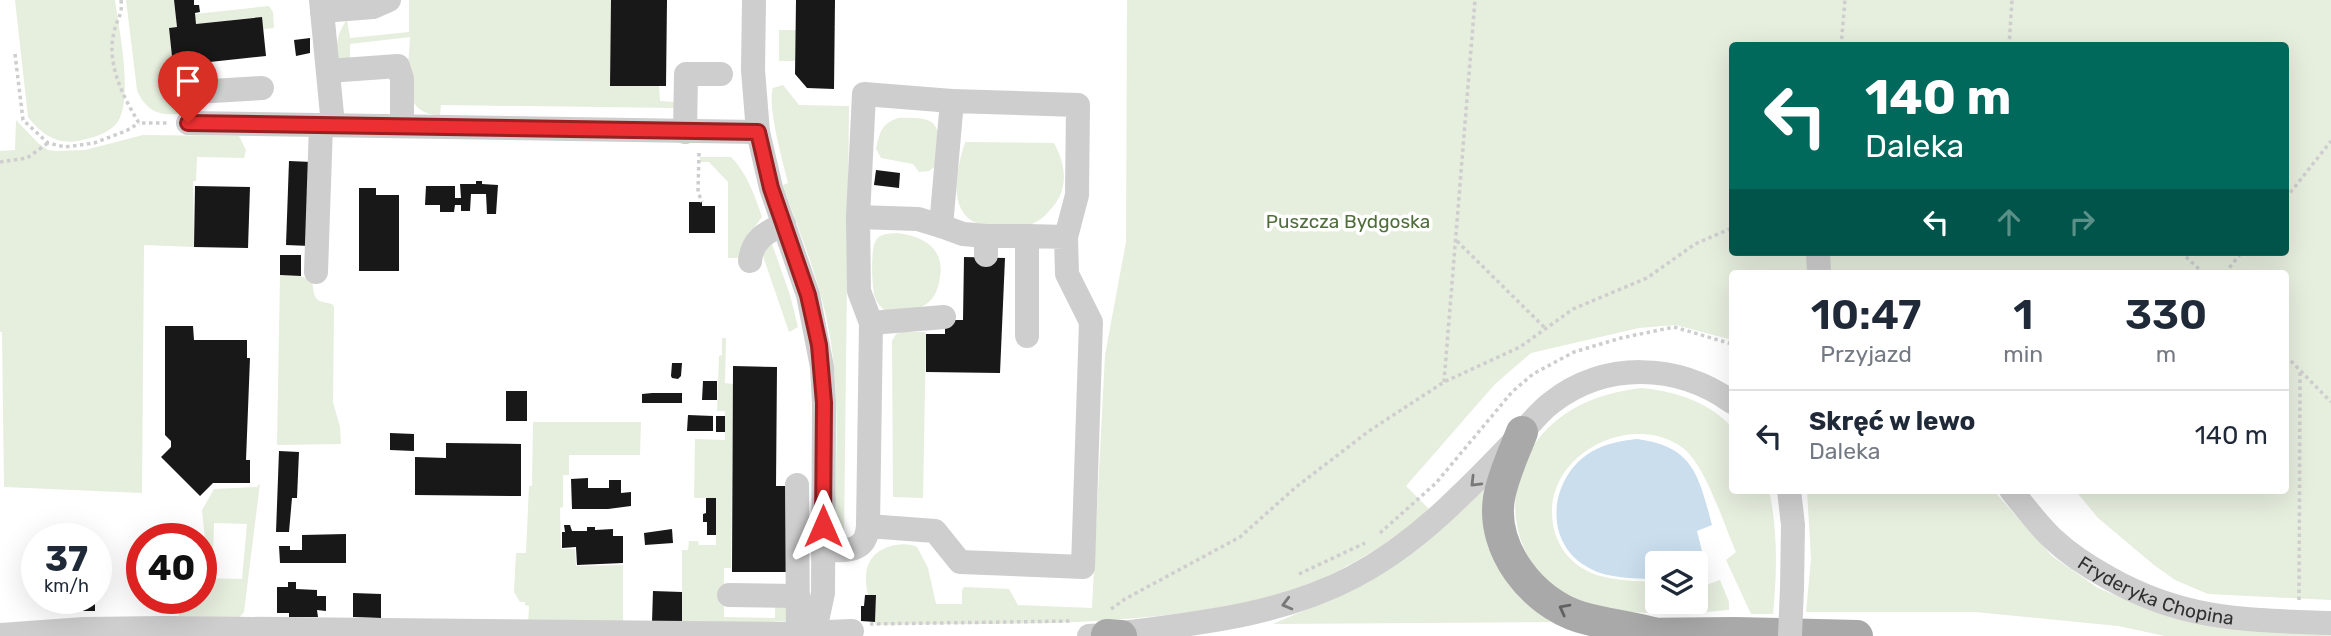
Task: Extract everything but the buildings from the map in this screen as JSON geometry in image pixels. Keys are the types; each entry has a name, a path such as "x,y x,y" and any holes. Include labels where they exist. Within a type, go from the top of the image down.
{"main road":[{"path":"1522,432 1503,484 1498,514 1505,545 1520,574 1545,598 1565,610 1579,616 1653,632"},
{"path":"1581,636 1653,632 1857,636"}],"street":[{"path":"316,272 327,125 328,71 322,6 373,7 389,0"},
{"path":"754,0 753,70 758,132 771,188 808,295 819,345 824,403 823,593 807,634"},
{"path":"328,71 398,66 402,79 402,125"},
{"path":"685,132 686,74 721,74"},
{"path":"262,88 202,92 199,123 758,132"},
{"path":"823,550 855,548 862,544 867,536 868,526 871,323 859,291 858,217 864,94 1078,106 1077,195 1066,237 1067,274 1091,322 1083,567 960,562 935,531 868,526"},
{"path":"941,226 952,101"},
{"path":"858,217 918,219 986,245 1027,236 1066,237"},
{"path":"750,261 753,247 761,236 784,225"},
{"path":"1027,236 1027,336"},
{"path":"871,323 944,317"},
{"path":"1103,628 1253,613 1303,600 1352,578 1397,551 1428,526 1459,498 1535,417 1562,395 1587,382 1614,374 1641,371 1669,374 1709,387 1729,400"},
{"path":"797,485 798,596 807,634"},
{"path":"1789,494 1794,537 1790,636"},
{"name":"Fryderyka Chopina","path":"2014,494 2042,528 2067,551 2129,589 2186,611 2224,617 2331,623"},
{"path":"823,593 833,616 860,630"},
{"path":"729,595 798,596"},
{"path":"0,635 84,629 165,628 807,634 860,630"}],"path":[{"path":"121,0 122,11 113,34 113,70 139,122"},
{"path":"1444,382 1475,0"},
{"path":"1841,42 1845,0"},
{"path":"2009,42 2012,0"},
{"path":"15,54 23,120 48,144 57,147 83,145 126,131 139,122 199,123"},
{"path":"702,202 698,192 698,153 720,153 720,131"},
{"path":"2289,194 2331,141"},
{"path":"0,162 27,159 48,144"},
{"path":"860,630 1103,628 1103,614 1125,599 1240,537 1296,487 1369,431 1444,382 1520,347 1573,309 1647,278 1695,244 1729,229"},
{"path":"1456,240 1545,328"},
{"path":"2185,256 2200,270"},
{"path":"2227,270 2239,256"},
{"path":"1294,577 1374,538 1436,483 1512,393 1534,374 1574,352 1621,338 1674,327 1729,343"},
{"path":"2289,359 2331,402"},
{"path":"2299,622 2300,371"}],"green space":[{"path":"15,0 115,0 125,82 122,113 117,123 109,130 83,140 56,140 44,133 28,117"},
{"path":"126,0 174,0 177,27 169,28 173,66 187,65 190,84 202,101 195,110 177,114 160,113 147,106 142,99 137,90"},
{"path":"409,0 611,0 610,85 659,86 660,101 675,102 674,108 441,105 440,115 427,113 417,107 409,87 410,37 350,44 350,59 343,62 337,57 338,37 347,20 350,38 409,32"},
{"name":"Puszcza Bydgoska","path":"1127,0 2331,0 2331,600 2208,594 2175,580 2154,565 2098,518 2078,494 2289,494 2289,270 1729,270 1729,339 1676,325 1639,328 1531,353 1495,384 1406,486 1430,510 1369,553 1303,587 1242,604 1123,619 875,625 876,595 868,595 866,572 871,560 881,550 899,545 917,547 928,568 936,604 962,604 964,587 1009,589 1018,605 1092,608 1105,355 1126,242"},
{"path":"269,6 273,12 274,28 263,29 261,17 196,24 195,14"},
{"path":"779,30 796,30 795,61 779,61"},
{"path":"783,85 799,105 849,106 844,539 837,537 834,531 837,421 830,339 816,280 783,185 788,183 772,108 773,88"},
{"path":"898,118 923,119 935,126 938,132 937,165 929,171 919,172 913,164 881,158 876,149 880,133 888,123"},
{"path":"16,120 48,150 85,150 143,135 239,136 246,150 244,158 197,157 196,181 193,181 194,247 144,245 142,493 4,487 0,332 0,151 15,150"},
{"path":"965,142 1054,143 1062,161 1064,178 1060,195 1047,213 1035,223 991,226 976,223 965,215 957,198 958,169"},
{"path":"700,157 731,157 742,170 753,193 762,217 745,240 741,258 728,258 728,182 709,162 700,162"},
{"path":"897,233 915,237 930,245 939,259 940,278 935,294 924,305 886,312 875,298 872,278 873,252 878,238"},
{"path":"772,244 798,327 789,332 763,256 764,249"},
{"path":"280,275 301,276 312,281 316,298 334,307 333,402 340,427 341,444 277,445"},
{"path":"896,334 926,334 923,498 893,497 892,341"},
{"path":"722,338 726,338 725,383 733,384 731,568 724,568 724,617 775,618 775,600 784,600 789,621 704,626 701,621 690,621 689,625 682,623 682,550 688,550 689,541 698,541 699,545 716,545 716,498 694,498 695,439 725,440 725,411 717,411"},
{"path":"1642,388 1667,392 1702,404 1729,424 1729,494 1770,494 1776,552 1773,614 1751,614 1726,560 1736,552 1707,482 1683,448 1661,437 1637,434 1613,438 1590,448 1572,463 1558,483 1552,507 1555,533 1565,552 1575,563 1594,574 1645,581 1645,613 1606,609 1571,598 1549,583 1532,563 1521,541 1516,518 1516,493 1522,469 1533,446 1550,426 1571,410 1605,395"},
{"path":"533,422 641,422 640,455 569,455 569,475 563,475 563,507 560,508 561,549 575,549 576,566 623,565 623,623 528,625 529,606 520,602 514,592 516,553 526,553 529,486 532,486"},
{"path":"1489,480 1534,608 1552,622 1273,624 1319,604"},
{"path":"260,483 244,612 239,618 179,616 217,614 217,578 242,579 247,524 203,523 202,510 214,489 257,487"},
{"path":"1807,494 1997,494 2052,556 2098,588 2131,602 2331,632 2331,636 2165,636 2118,626 1975,612 1806,612 1811,559"},
{"path":"1720,580 1729,602 1729,610 1708,612 1708,584"}],"water":[{"path":"1637,439 1671,449 1682,457 1698,479 1712,525 1697,531 1702,551 1645,551 1645,579 1601,573 1584,565 1571,553 1557,524 1560,491 1567,476 1577,463 1591,452 1614,443"}],"route":[{"path":"188,123 758,132 771,188 808,295 819,345 824,403 823,526"}]}
